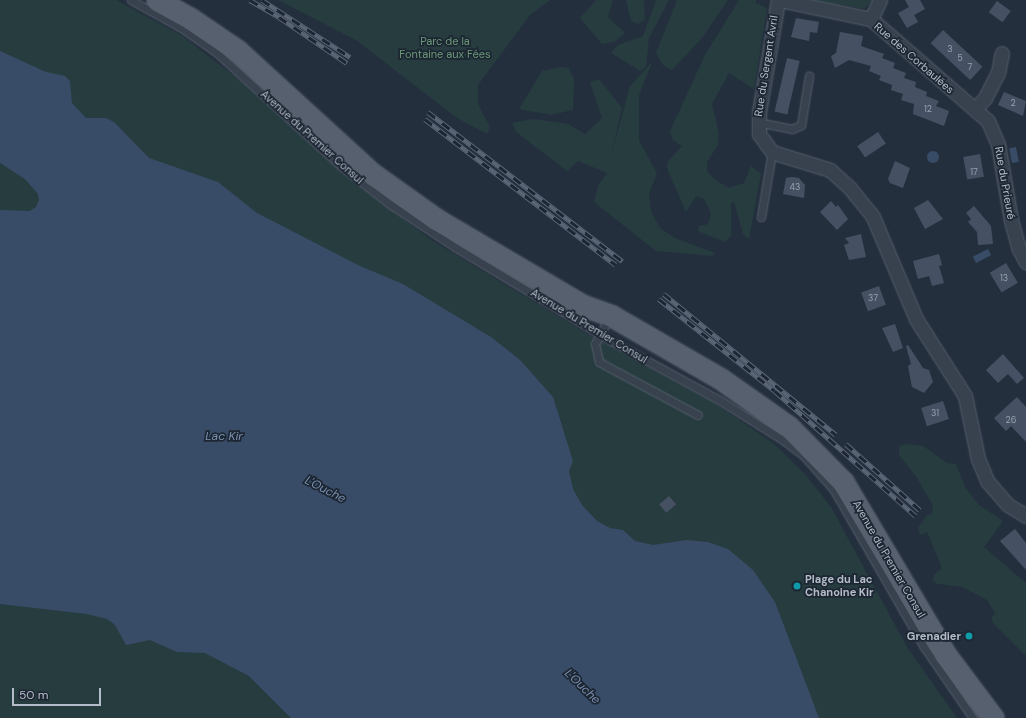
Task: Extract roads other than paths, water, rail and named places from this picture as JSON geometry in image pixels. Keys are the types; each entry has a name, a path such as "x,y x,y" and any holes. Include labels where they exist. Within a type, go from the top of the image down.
{"main road":[{"name":"Avenue du Premier Consul","path":"157,0 192,19 238,51 316,124 386,184 485,249 585,306 608,326 721,379 789,427 843,482 945,654 993,718"}],"street":[{"name":"Rue des Corbaulées","path":"779,0 870,19 975,109"},
{"name":"Rue du Sergent Avril","path":"772,152 758,134 757,122 779,0"},
{"path":"870,19 880,0"},
{"path":"975,109 985,98 998,72 1002,53"},
{"name":"Rue du Prieuré","path":"975,109 988,121 995,133 1021,233 1026,262"},
{"path":"772,152 830,170 849,187 872,217 916,319 965,396 978,459 988,482 1008,505 1026,516"}],"lane":[{"name":"Avenue du Premier Consul","path":"131,0 180,27 216,52 342,167 390,204 455,247 608,326 721,402 783,440 804,456 834,490 924,647 973,718"},
{"path":"757,122 792,129 801,125 809,76"},
{"path":"761,217 772,152"},
{"path":"608,326 595,344 599,362 698,414"}],"water":[{"name":"Lac Kir","path":"0,51 46,72 65,76 70,81 72,103 86,118 106,118 114,122 149,158 218,182 257,213 360,266 403,284 491,337 520,360 553,397 573,461 569,471 573,489 582,505 597,521 610,528 623,530 635,541 653,545 686,540 708,542 728,549 753,570 775,602 819,718 291,718 249,676 205,653 177,652 150,640 126,645 115,625 107,619 87,614 0,604 0,210 30,211 36,207 39,200 38,194 25,179 0,163"},
{"path":"1016,147 1019,162 1012,163 1009,148"},
{"path":"933,151 937,153 939,157 937,161 933,163 929,161 927,157 929,153"},
{"path":"988,249 991,255 976,263 973,257"}],"railway":[{"path":"250,0 279,17 347,63"},
{"path":"262,0 350,57"},
{"path":"428,112 622,261"},
{"path":"425,119 616,265"},
{"path":"664,294 836,435"},
{"path":"659,299 775,391 916,516"},
{"path":"846,444 920,510"}],"place":[{"name":"Plage du Lac Chanoine Kir","path":"797,586"},
{"name":"Grenadier","path":"969,636"}],"park label":[{"name":"Parc de la Fontaine aux Fées","path":"445,48"}],"water label":[{"name":"L'Ouche","path":"325,490"},
{"name":"L'Ouche","path":"582,687"}]}
